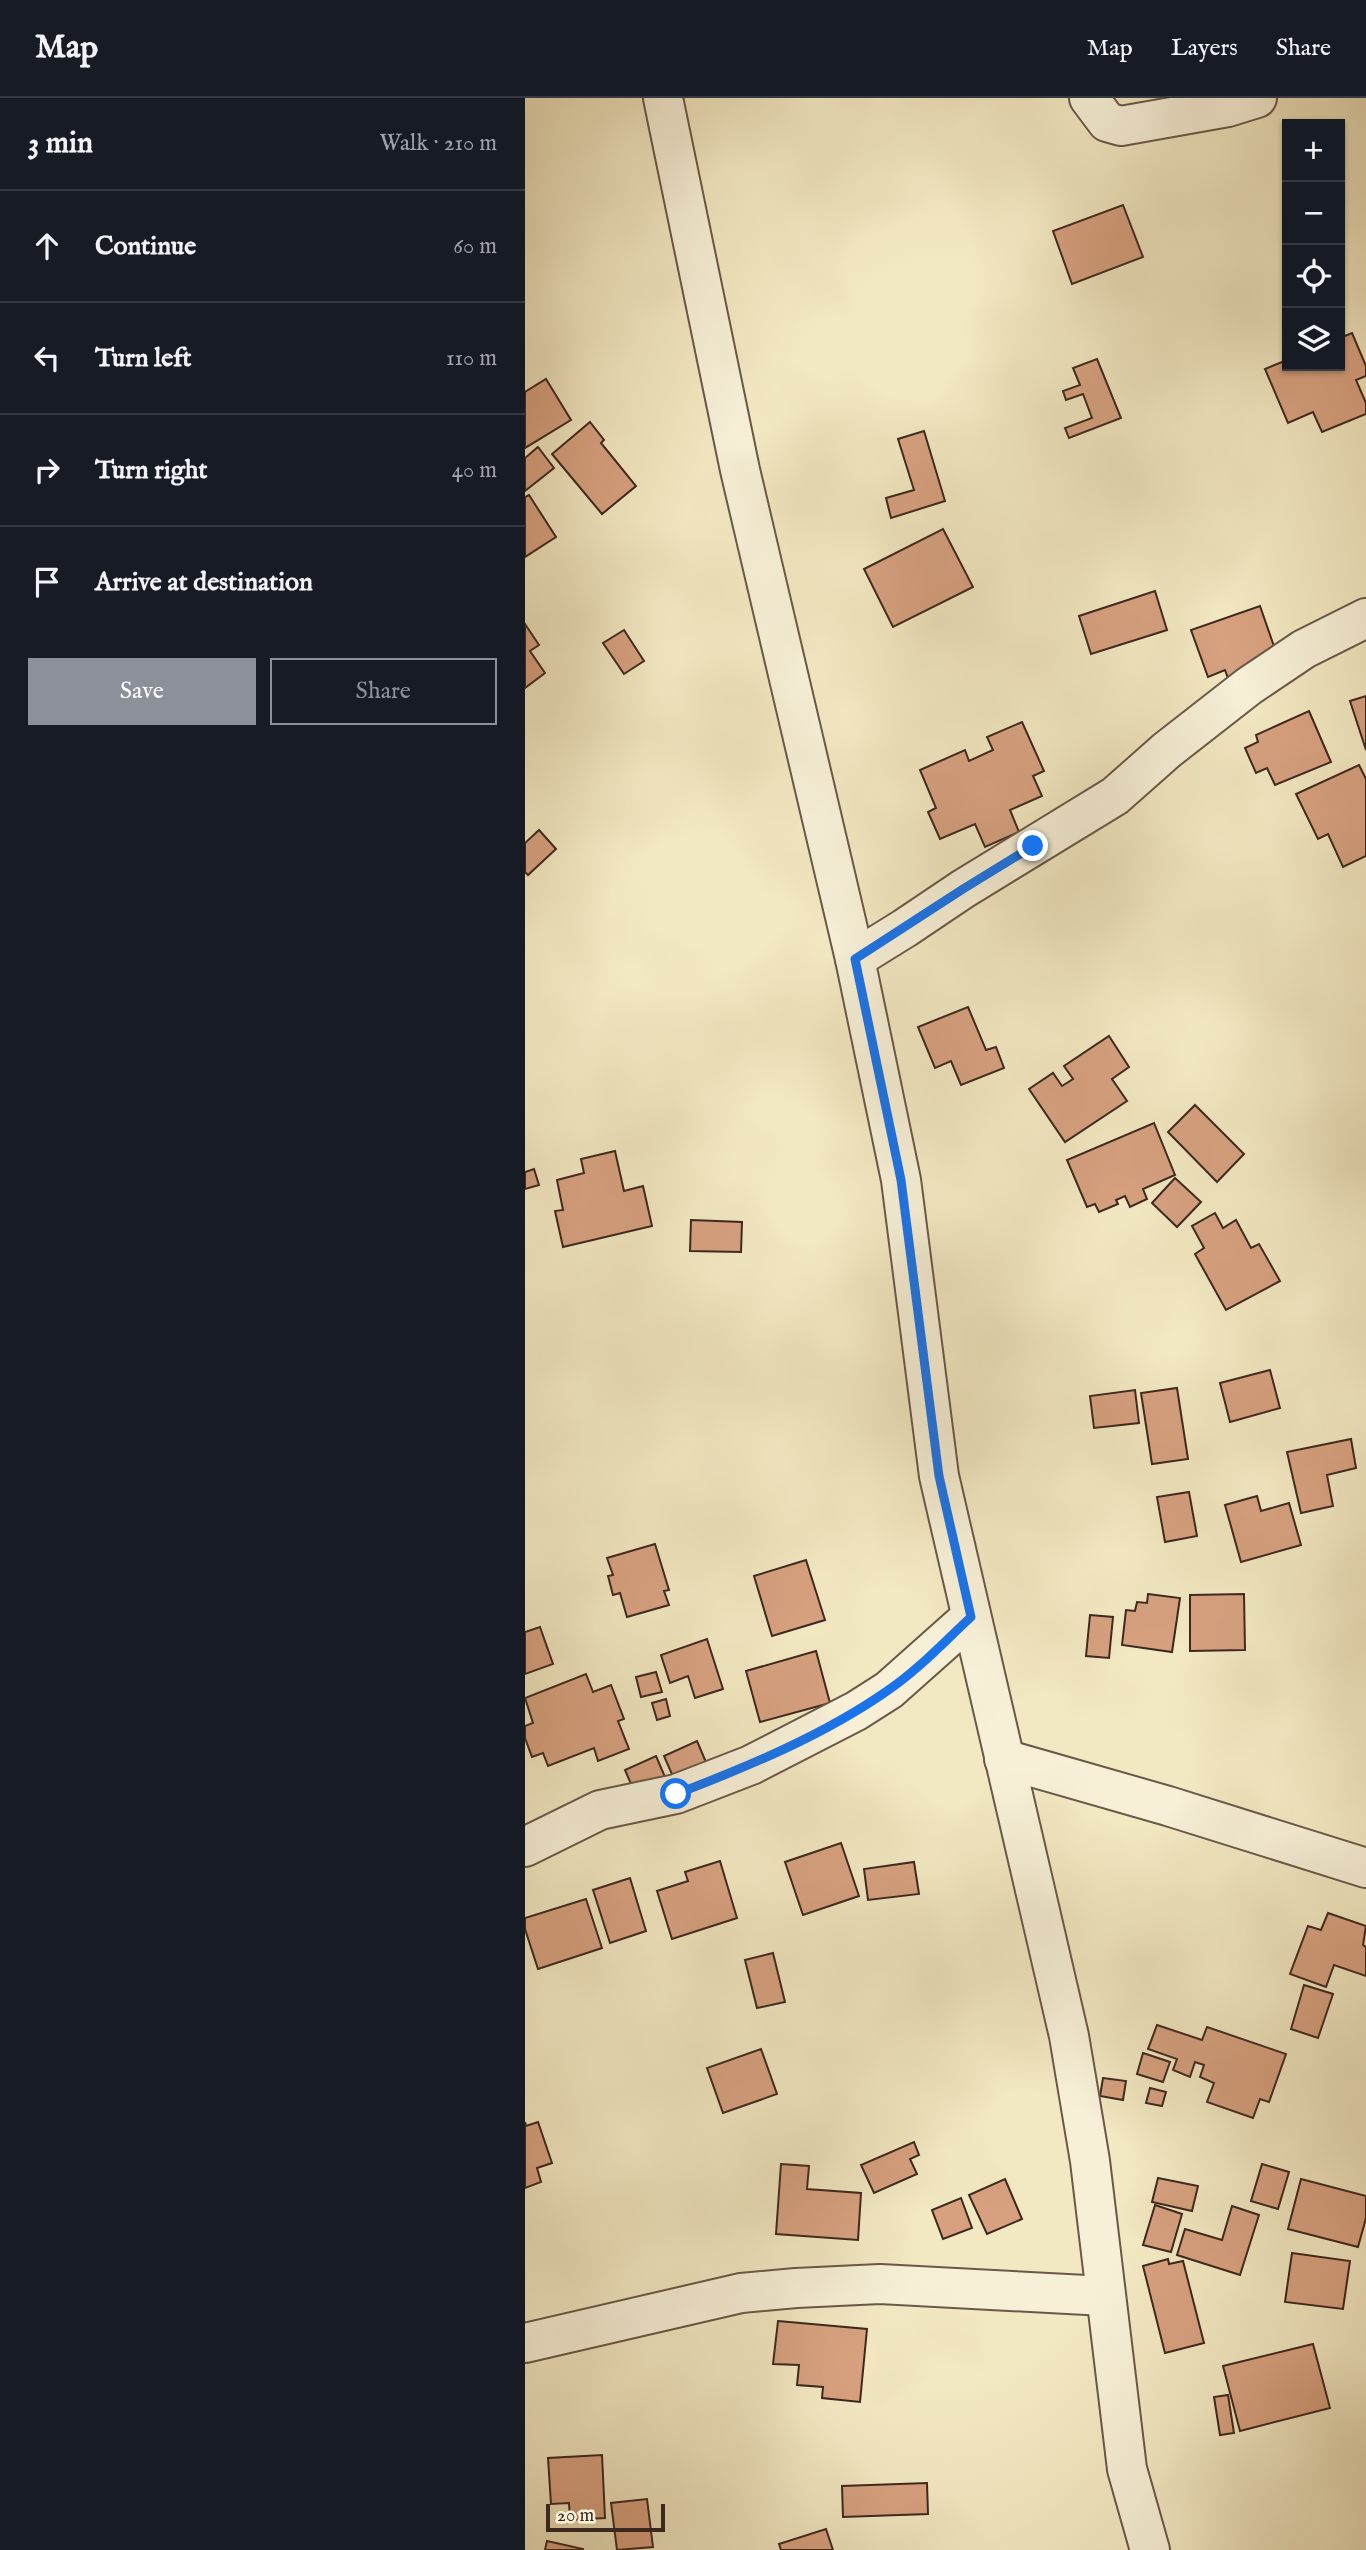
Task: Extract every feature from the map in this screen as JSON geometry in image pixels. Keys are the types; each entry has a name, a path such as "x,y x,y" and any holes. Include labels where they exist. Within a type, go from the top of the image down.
{"street":[{"path":"663,98 740,470 855,959 901,1180 939,1476 1069,2036 1090,2161 1128,2469 1150,2550"},
{"path":"1089,98 1107,122 1121,126 1228,107 1257,98"},
{"path":"855,959 1115,796 1167,750 1249,686 1304,649 1366,618"},
{"path":"525,1847 600,1810 676,1794 751,1765 833,1723 889,1690 971,1617"},
{"path":"1004,1759 1192,1813 1366,1868"},
{"path":"525,2343 741,2293 796,2288 880,2284 1105,2296"}],"building":[{"path":"1123,205 1143,257 1072,284 1053,231"},
{"path":"1352,333 1366,366 1366,376 1356,380 1366,403 1366,414 1322,432 1313,412 1288,423 1265,369 1282,362 1282,371 1345,371 1345,336"},
{"path":"1097,359 1121,418 1069,438 1065,428 1092,418 1083,394 1066,400 1063,391 1080,385 1073,368"},
{"path":"546,379 571,420 525,448 525,392"},
{"path":"590,422 604,440 601,443 636,486 602,514 552,454"},
{"path":"924,431 945,501 891,518 886,498 914,490 898,439"},
{"path":"538,447 554,468 525,491 525,458"},
{"path":"529,495 556,537 525,557 525,497"},
{"path":"943,529 973,587 893,627 864,569"},
{"path":"1155,591 1167,630 1091,654 1079,616"},
{"path":"1260,606 1276,652 1229,681 1225,670 1208,677 1191,630"},
{"path":"525,624 539,645 530,651 545,673 525,688"},
{"path":"624,630 644,661 624,674 603,643"},
{"path":"1366,696 1366,750 1350,701"},
{"path":"1309,711 1331,762 1275,785 1267,768 1256,773 1245,748 1258,742 1256,735"},
{"path":"1022,722 1044,771 1033,776 1042,796 1010,810 1019,832 985,847 975,824 940,839 928,812 936,808 920,770 965,750 969,761 993,750 987,737"},
{"path":"1359,765 1366,779 1366,856 1343,867 1328,834 1318,839 1296,794"},
{"path":"539,830 556,849 528,875 525,872 525,843"},
{"path":"968,1007 986,1050 996,1047 1004,1068 961,1085 951,1061 935,1068 918,1027"},
{"path":"1109,1036 1129,1067 1112,1079 1127,1101 1065,1142 1029,1089 1053,1073 1062,1086 1073,1079 1064,1066"},
{"path":"1195,1105 1244,1154 1217,1182 1168,1132"},
{"path":"1154,1123 1175,1175 1143,1189 1147,1199 1130,1207 1125,1196 1116,1200 1118,1204 1099,1212 1095,1204 1087,1207 1067,1160"},
{"path":"615,1151 624,1191 643,1186 652,1226 563,1247 555,1211 563,1210 557,1180 584,1173 581,1159"},
{"path":"534,1169 539,1185 525,1189 525,1172"},
{"path":"1175,1178 1201,1202 1177,1227 1152,1203"},
{"path":"1215,1213 1223,1228 1236,1220 1251,1248 1259,1244 1280,1281 1226,1310 1195,1254 1204,1248 1192,1226"},
{"path":"691,1220 742,1222 741,1252 690,1251"},
{"path":"1270,1370 1280,1408 1230,1422 1220,1383"},
{"path":"1177,1388 1188,1459 1152,1464 1141,1393"},
{"path":"1135,1390 1139,1423 1094,1428 1090,1396"},
{"path":"1351,1439 1356,1468 1327,1475 1333,1506 1301,1513 1287,1452"},
{"path":"1189,1492 1197,1536 1165,1542 1157,1497"},
{"path":"1257,1496 1261,1511 1289,1503 1301,1545 1241,1562 1225,1505"},
{"path":"655,1544 669,1590 664,1591 669,1605 627,1617 620,1593 613,1595 608,1576 613,1575 607,1558"},
{"path":"806,1560 825,1620 772,1636 754,1576"},
{"path":"1148,1594 1180,1598 1172,1652 1122,1645 1126,1610 1135,1611 1137,1602 1147,1603"},
{"path":"1244,1594 1245,1650 1190,1651 1190,1595"},
{"path":"1090,1615 1113,1617 1109,1658 1086,1656"},
{"path":"540,1627 553,1664 525,1674 525,1632"},
{"path":"707,1639 723,1689 695,1698 688,1676 670,1683 661,1655"},
{"path":"816,1651 830,1703 760,1722 746,1671"},
{"path":"656,1672 662,1692 641,1697 636,1677"},
{"path":"586,1674 593,1692 611,1685 624,1719 618,1721 629,1749 598,1761 594,1748 548,1766 543,1753 532,1757 525,1738 525,1726 533,1723 525,1698"},
{"path":"666,1699 670,1716 657,1720 652,1703"},
{"path":"697,1741 711,1774 678,1788 664,1756"},
{"path":"656,1756 665,1777 634,1791 625,1770"},
{"path":"841,1843 859,1896 803,1915 785,1862"},
{"path":"720,1861 737,1918 672,1939 657,1891 688,1881 685,1872"},
{"path":"914,1862 919,1894 868,1900 864,1869"},
{"path":"630,1878 646,1931 610,1943 593,1890"},
{"path":"586,1899 602,1948 538,1969 525,1929 525,1918"},
{"path":"1328,1913 1366,1926 1363,1945 1366,1947 1366,1976 1334,1965 1326,1987 1290,1974 1308,1926 1321,1930"},
{"path":"773,1953 785,2002 757,2008 745,1960"},
{"path":"1304,1985 1333,1994 1318,2038 1291,2029"},
{"path":"1157,2025 1202,2040 1207,2027 1286,2054 1269,2102 1260,2099 1253,2118 1207,2102 1214,2083 1200,2077 1204,2065 1195,2062 1190,2077 1173,2070 1177,2059 1148,2049"},
{"path":"761,2049 777,2094 723,2113 707,2068"},
{"path":"1143,2053 1170,2062 1163,2082 1137,2074"},
{"path":"1103,2078 1126,2081 1123,2100 1100,2096"},
{"path":"1150,2088 1166,2092 1162,2106 1146,2103"},
{"path":"525,2122 526,2126 538,2122 552,2163 537,2168 541,2182 525,2188"},
{"path":"914,2142 919,2155 910,2159 917,2174 874,2193 861,2165"},
{"path":"781,2164 809,2166 807,2189 861,2193 858,2240 776,2234"},
{"path":"1262,2164 1289,2172 1278,2209 1251,2201"},
{"path":"1158,2178 1198,2186 1192,2211 1152,2202"},
{"path":"1005,2179 1022,2219 987,2234 969,2195"},
{"path":"1301,2179 1366,2196 1366,2218 1358,2247 1288,2229"},
{"path":"961,2198 972,2228 943,2239 932,2210"},
{"path":"1155,2205 1182,2214 1171,2252 1143,2245"},
{"path":"1232,2206 1259,2215 1240,2275 1177,2255 1185,2229 1222,2240"},
{"path":"1292,2253 1350,2261 1343,2309 1285,2302"},
{"path":"1168,2259 1169,2264 1183,2261 1204,2343 1165,2353 1143,2266"},
{"path":"778,2321 867,2329 860,2402 822,2398 823,2387 797,2385 799,2365 773,2364"},
{"path":"1313,2344 1330,2408 1240,2431 1223,2366"},
{"path":"1228,2395 1234,2433 1220,2435 1214,2397"},
{"path":"602,2455 605,2518 570,2520 569,2503 551,2504 548,2458"},
{"path":"927,2483 928,2514 843,2517 842,2486"},
{"path":"647,2499 653,2547 617,2550 611,2503"},
{"path":"826,2529 833,2550 781,2550 779,2544"},
{"path":"547,2541 583,2549 583,2550 545,2550"}],"route":[{"path":"676,1794 751,1765 856,1711 889,1690 971,1617 939,1476 901,1180 855,959 1033,846"}]}
